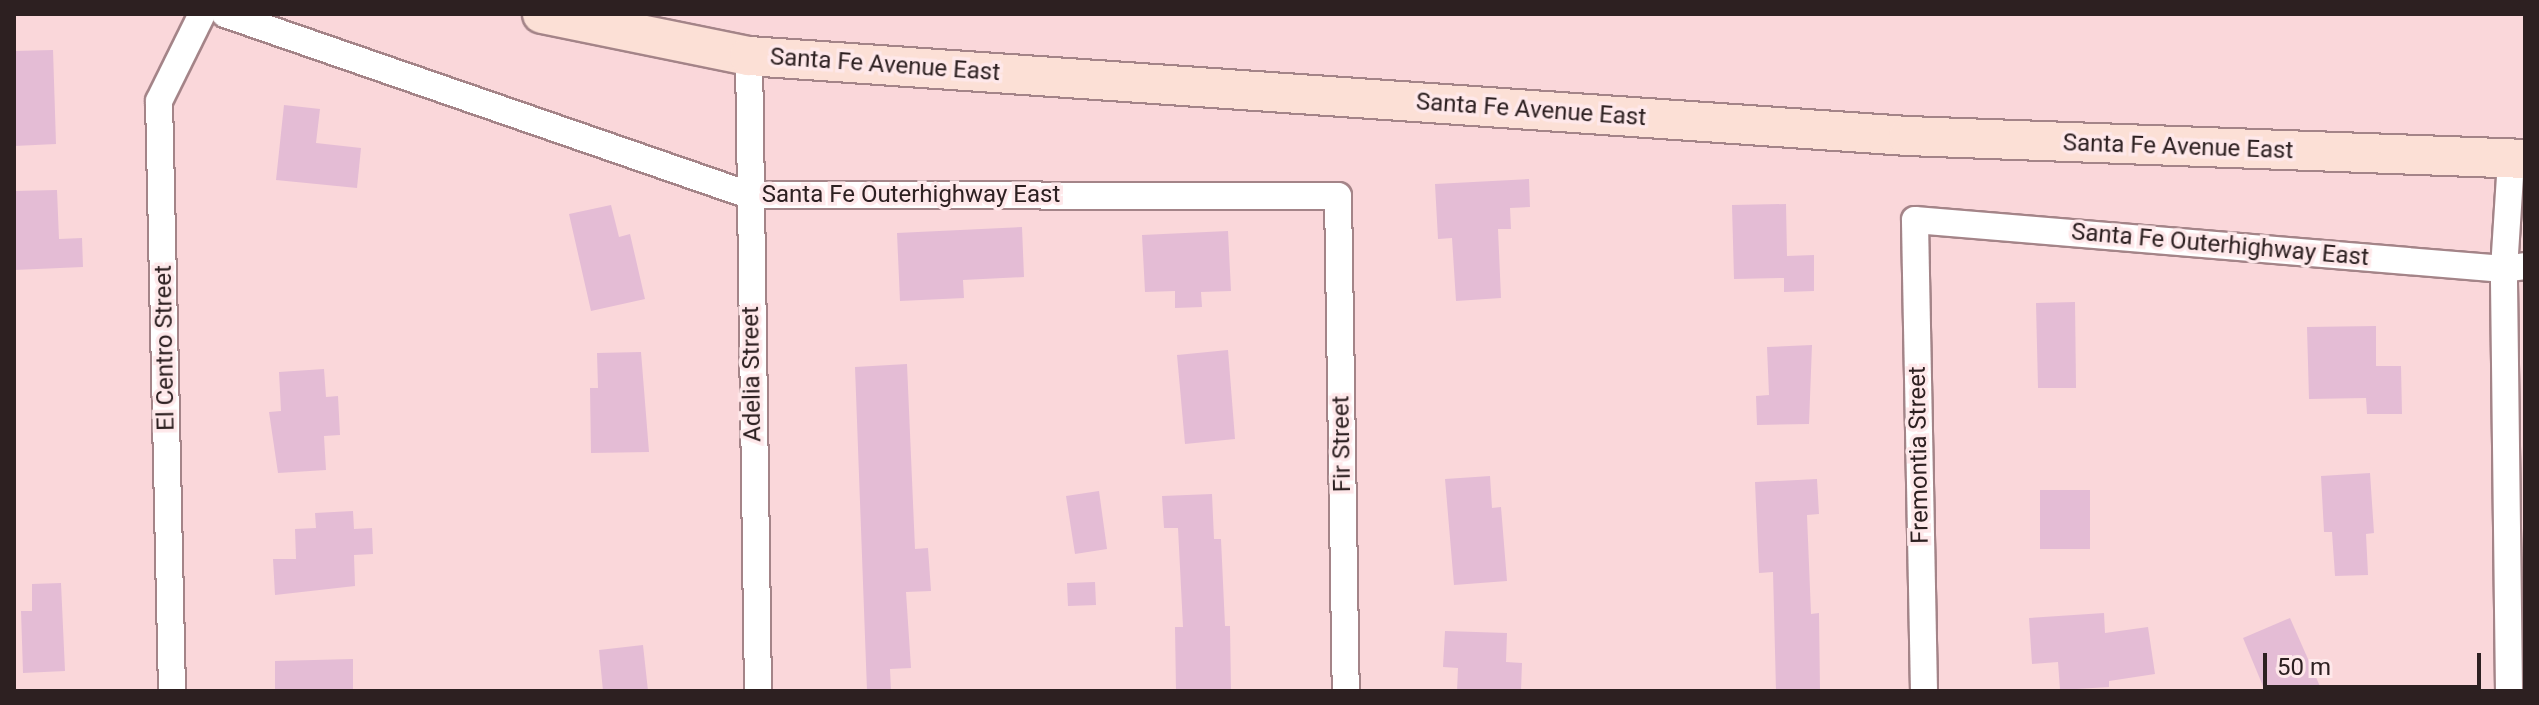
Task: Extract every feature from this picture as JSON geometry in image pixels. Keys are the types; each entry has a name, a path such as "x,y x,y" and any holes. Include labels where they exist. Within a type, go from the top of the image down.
{"street":[{"name":"El Centro Street","path":"172,691 159,101 202,14"},
{"name":"Santa Fe Outerhighway East","path":"225,14 749,195 1338,196"},
{"name":"Santa Fe Avenue East","path":"542,14 749,56 1908,136 2518,160"},
{"name":"Adelia Street","path":"749,56 758,691"},
{"path":"2509,691 2518,160"},
{"name":"Fir Street","path":"1338,196 1346,691"},
{"name":"Santa Fe Outerhighway East","path":"1915,220 2514,267"},
{"name":"Fremontia Street","path":"1915,220 1924,691"}],"building":[{"path":"53,50 56,144 14,146 14,51"},
{"path":"284,105 320,109 316,143 361,148 357,188 276,180"},
{"path":"1529,179 1530,207 1510,208 1511,229 1498,229 1501,298 1456,301 1452,238 1438,239 1435,184"},
{"path":"57,190 59,239 82,238 83,267 14,270 14,191"},
{"path":"1786,204 1787,256 1814,255 1814,291 1784,292 1784,278 1734,279 1732,205"},
{"path":"611,205 619,237 630,234 645,299 591,311 569,214"},
{"path":"1022,227 1024,277 963,280 964,298 900,301 897,233"},
{"path":"1228,231 1231,291 1201,292 1202,307 1175,308 1175,291 1145,292 1142,235"},
{"path":"2075,302 2076,388 2038,388 2036,303"},
{"path":"2376,326 2376,366 2401,366 2402,414 2367,414 2366,398 2309,399 2307,327"},
{"path":"1812,345 1809,424 1757,425 1756,396 1769,395 1767,347"},
{"path":"1228,350 1235,439 1185,444 1177,355"},
{"path":"641,352 649,452 591,453 590,388 598,388 597,353"},
{"path":"907,364 915,549 928,548 931,591 906,592 911,668 890,669 891,691 867,691 855,367"},
{"path":"324,369 326,397 338,396 340,435 324,436 326,470 278,473 269,412 281,411 279,372"},
{"path":"2370,473 2374,533 2366,534 2368,575 2335,576 2332,532 2324,532 2321,476"},
{"path":"1490,476 1492,508 1501,507 1507,581 1454,585 1445,479"},
{"path":"1817,479 1819,514 1807,515 1811,614 1819,613 1820,691 1776,691 1773,572 1759,573 1755,482"},
{"path":"2040,490 2090,490 2090,549 2040,549"},
{"path":"1099,491 1107,549 1075,554 1066,496"},
{"path":"1212,494 1214,539 1221,539 1225,626 1230,626 1231,691 1176,691 1175,627 1183,627 1178,528 1164,528 1162,496"},
{"path":"353,511 354,529 372,528 373,554 354,555 355,586 275,595 273,559 296,559 295,529 316,528 315,513"},
{"path":"1095,582 1096,605 1068,606 1067,583"},
{"path":"61,583 65,671 23,673 21,611 32,611 32,584"},
{"path":"2104,613 2105,633 2148,627 2155,674 2109,681 2109,687 2060,690 2058,662 2032,664 2029,618"},
{"path":"2290,618 2322,691 2265,691 2243,638"},
{"path":"1445,631 1507,633 1506,662 1522,663 1521,691 1457,691 1458,668 1443,667"},
{"path":"643,645 648,691 603,691 599,650"},
{"path":"353,659 353,691 275,691 275,661"}]}
